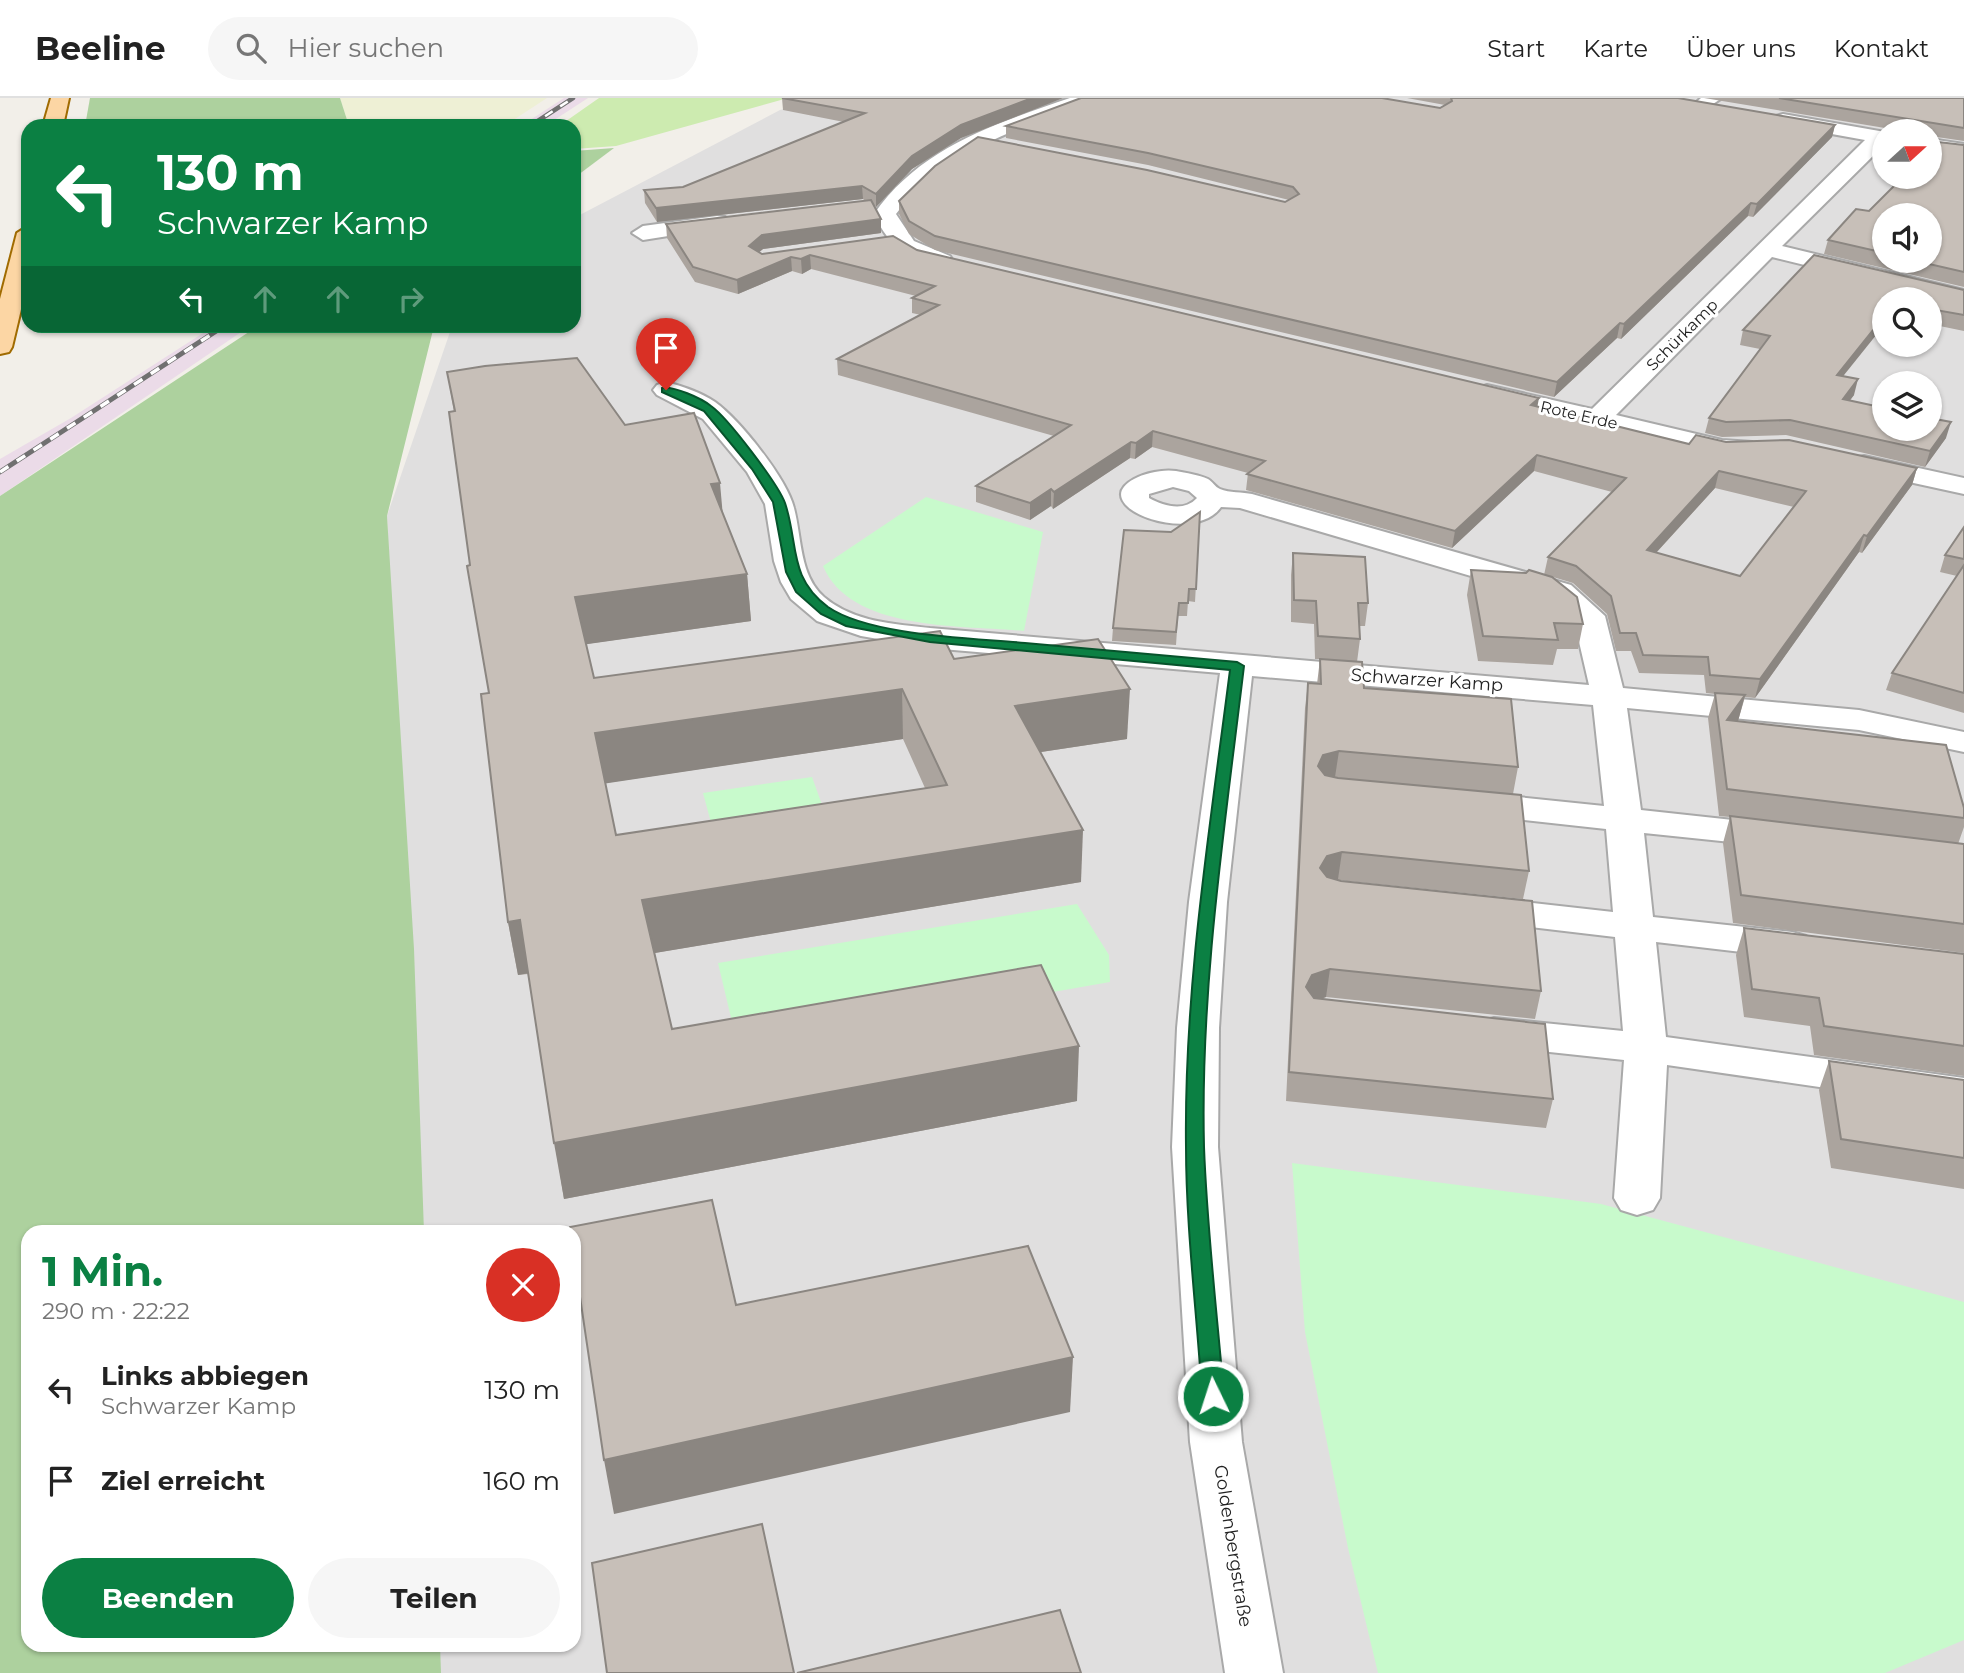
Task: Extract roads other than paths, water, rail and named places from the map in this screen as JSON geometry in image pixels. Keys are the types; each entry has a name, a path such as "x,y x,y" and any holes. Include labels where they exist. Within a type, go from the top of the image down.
{"main road":[{"path":"55,119 60,98"},
{"path":"0,347 21,262"}],"street":[{"path":"966,267 926,257 898,240 885,214 901,190 936,162 978,141 1088,98"},
{"path":"1679,102 1714,105"},
{"path":"1765,117 1872,135"},
{"path":"978,141 1004,146"},
{"name":"Schürkamp","path":"1596,420 1872,147"},
{"path":"1942,147 1964,150"},
{"path":"863,208 889,208"},
{"path":"643,233 743,220"},
{"path":"871,244 898,240"},
{"path":"1766,249 1964,296"},
{"name":"Rote Erde","path":"1462,387 1722,448 1773,447"},
{"name":"Schwarzer Kamp","path":"666,390 708,408 757,467 779,502 792,572 803,592 825,611 850,624 930,638 1237,666 1608,694 1859,720 1964,742"},
{"path":"1836,458 1964,486"},
{"path":"1212,497 1242,500 1560,592 1589,616 1608,694 1624,818 1646,1048 1637,1198"},
{"name":"Goldenbergstraße","path":"1237,666 1208,902 1198,1028 1195,1147 1216,1442 1254,1673"},
{"path":"1431,800 1624,818 1817,841"},
{"path":"1446,905 1635,925 1827,950"},
{"path":"1452,1028 1646,1048 1964,1093"}],"railway":[{"path":"541,119 573,98"},
{"path":"0,472 213,333"}]}
